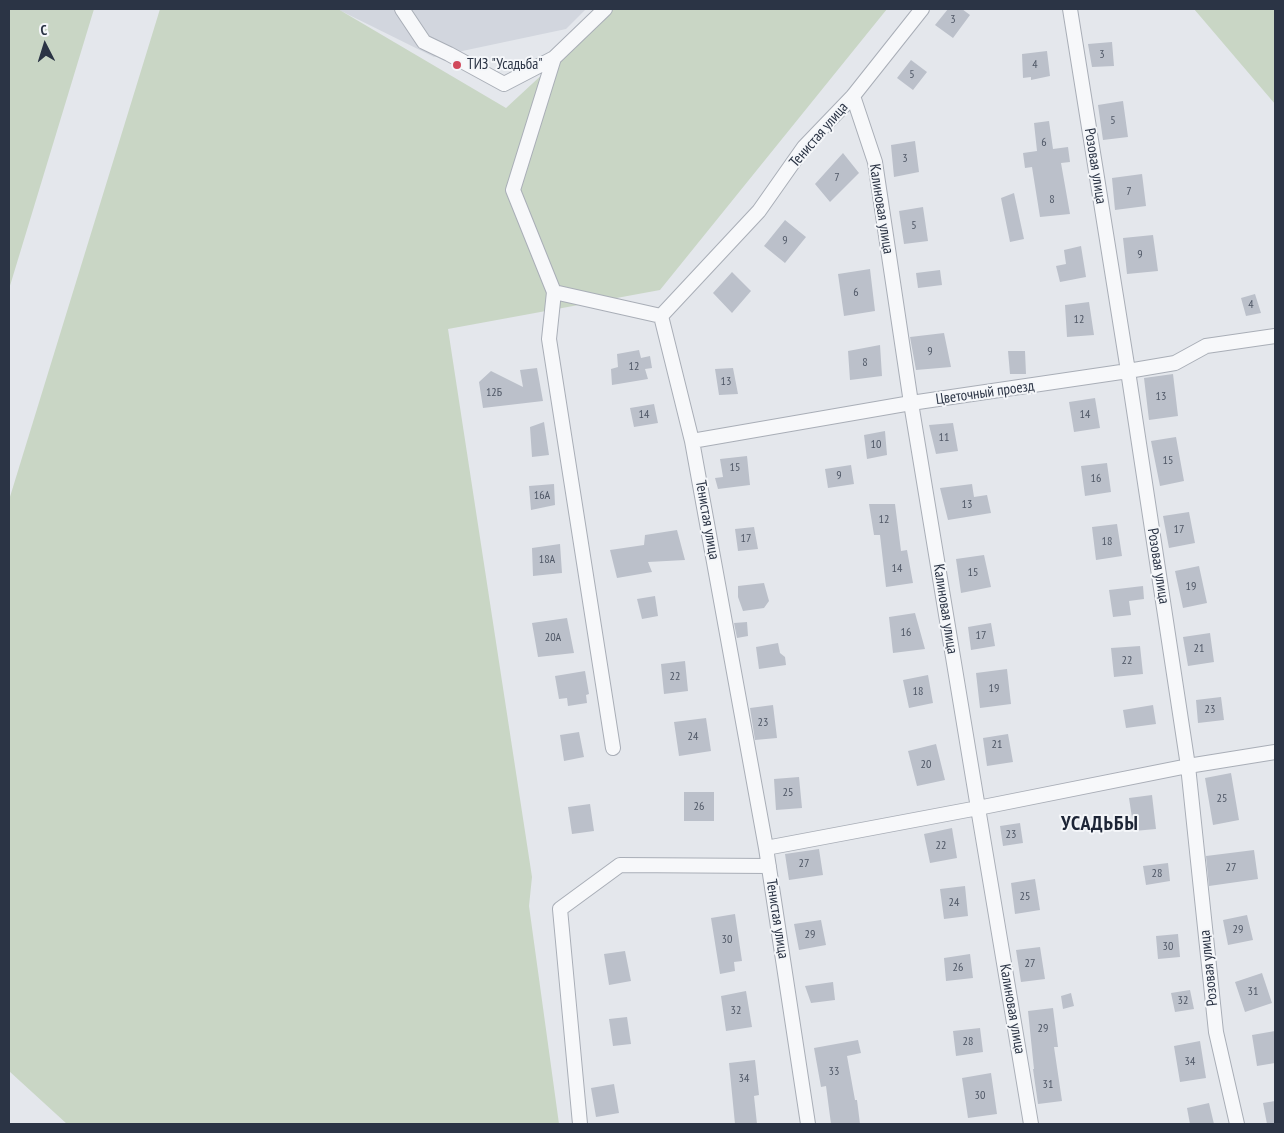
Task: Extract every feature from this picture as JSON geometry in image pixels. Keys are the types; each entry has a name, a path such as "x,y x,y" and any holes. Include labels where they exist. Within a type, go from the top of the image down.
{"street":[{"path":"402,9 424,42 504,84 554,58 604,9"},
{"name":"Тенистая улица","path":"808,1124 766,848 692,441 661,316 758,211 804,148 853,96 922,9"},
{"name":"Розовая улица","path":"1070,9 1188,766 1216,1032 1237,1124"},
{"path":"554,58 513,190 554,292 549,339 613,748"},
{"name":"Калиновая улица","path":"853,96 875,162 911,404 1032,1124"},
{"path":"554,292 661,316"},
{"name":"Цветочный проезд","path":"692,441 911,404 1128,372 1175,363 1206,346 1275,336"},
{"path":"766,848 1188,766 1275,752"},
{"path":"580,1124 560,909 620,865 769,866"}],"shaded area":[{"path":"337,9 586,9 566,29 434,57"}],"green space":[{"path":"9,9 94,9 9,289"},
{"path":"160,9 338,9 506,108 613,9 887,9 660,290 448,329 532,877 529,906 559,1124 67,1124 9,1071 9,500"},
{"path":"1194,9 1275,9 1275,104"}],"building":[{"path":"948,9 962,9 970,15 953,38 935,25"},
{"path":"1112,42 1114,66 1092,67 1088,44"},
{"path":"1047,51 1050,76 1031,80 1031,77 1023,78 1022,54"},
{"path":"911,60 927,72 913,90 897,78"},
{"path":"1123,101 1128,137 1103,140 1098,105"},
{"path":"1049,121 1053,149 1068,147 1070,162 1061,163 1070,214 1040,217 1032,167 1025,168 1023,153 1037,151 1034,123"},
{"path":"915,141 919,172 894,177 891,145"},
{"path":"843,153 859,173 830,202 815,184"},
{"path":"1142,174 1146,206 1115,210 1112,178"},
{"path":"1014,193 1024,239 1010,242 1001,198"},
{"path":"923,207 928,241 904,244 899,211"},
{"path":"785,220 806,237 785,263 764,246"},
{"path":"1153,235 1158,271 1127,274 1123,238"},
{"path":"1081,246 1086,277 1060,282 1056,266 1066,264 1064,250"},
{"path":"870,269 875,311 844,316 838,274"},
{"path":"940,270 942,285 918,288 916,273"},
{"path":"732,272 751,291 732,313 713,293"},
{"path":"1255,294 1261,313 1246,316 1241,298"},
{"path":"1089,302 1094,335 1067,337 1065,305"},
{"path":"944,333 951,367 916,370 910,337"},
{"path":"880,345 882,376 850,380 848,351"},
{"path":"639,350 641,358 650,356 652,368 645,369 648,379 612,385 611,369 618,367 617,354"},
{"path":"1008,351 1025,351 1026,374 1010,374"},
{"path":"537,368 543,401 483,408 479,382 491,371 523,387 520,370"},
{"path":"733,368 738,394 719,395 715,369"},
{"path":"1173,374 1178,416 1149,420 1144,378"},
{"path":"1095,398 1100,428 1074,432 1069,402"},
{"path":"654,404 658,423 634,427 630,408"},
{"path":"544,422 549,455 532,457 530,427"},
{"path":"953,423 958,451 936,454 929,425"},
{"path":"885,431 887,455 867,459 864,435"},
{"path":"1176,437 1184,481 1160,486 1151,441"},
{"path":"747,456 750,485 718,489 715,478 723,477 720,459"},
{"path":"1107,463 1111,492 1085,496 1081,466"},
{"path":"851,465 854,484 828,488 825,469"},
{"path":"554,484 555,505 531,510 529,486"},
{"path":"972,484 974,497 987,495 991,513 948,520 940,488"},
{"path":"869,504 895,504 901,551 907,550 913,583 886,587 880,535 874,535"},
{"path":"1189,512 1195,543 1169,548 1163,516"},
{"path":"1117,524 1122,556 1096,560 1092,527"},
{"path":"754,527 758,549 738,551 735,529"},
{"path":"677,530 685,560 648,562 652,572 617,578 610,550 644,545 645,535"},
{"path":"560,544 562,573 533,576 532,548"},
{"path":"984,555 991,587 961,593 956,559"},
{"path":"1199,566 1207,603 1183,608 1175,571"},
{"path":"764,583 769,601 764,608 743,611 738,597 738,586"},
{"path":"1143,586 1144,599 1129,601 1131,615 1113,617 1109,590"},
{"path":"655,596 658,616 642,619 637,599"},
{"path":"915,613 925,649 893,653 889,617"},
{"path":"567,618 574,653 538,657 532,623"},
{"path":"747,622 748,636 737,638 734,623"},
{"path":"991,623 995,646 971,650 968,627"},
{"path":"1210,633 1214,662 1188,666 1183,637"},
{"path":"778,643 780,653 785,657 786,665 759,669 756,647"},
{"path":"1140,646 1143,674 1114,677 1111,648"},
{"path":"685,661 688,691 664,694 661,664"},
{"path":"1007,669 1011,704 980,708 976,673"},
{"path":"585,671 589,694 586,695 587,703 568,706 567,698 559,699 555,676"},
{"path":"928,675 933,703 909,708 903,680"},
{"path":"1221,697 1224,720 1198,723 1196,700"},
{"path":"773,705 777,738 755,740 750,708"},
{"path":"1153,705 1156,724 1126,728 1123,710"},
{"path":"706,718 711,751 679,756 674,722"},
{"path":"579,732 584,757 564,761 560,735"},
{"path":"1008,734 1013,762 987,766 983,738"},
{"path":"936,744 945,780 917,786 908,751"},
{"path":"1231,773 1239,820 1213,825 1205,778"},
{"path":"799,777 802,808 776,810 774,779"},
{"path":"684,792 714,792 714,821 684,821"},
{"path":"1152,795 1156,829 1134,831 1129,798"},
{"path":"590,804 594,831 572,834 568,807"},
{"path":"1020,823 1023,843 1003,846 1000,826"},
{"path":"952,828 957,858 930,863 924,834"},
{"path":"819,849 823,875 789,880 785,854"},
{"path":"1254,850 1258,879 1209,886 1206,856"},
{"path":"1168,863 1170,881 1146,885 1143,866"},
{"path":"1035,879 1040,910 1015,914 1011,883"},
{"path":"965,886 968,916 944,919 940,889"},
{"path":"735,914 742,961 734,962 735,971 720,974 711,918"},
{"path":"1247,915 1253,940 1228,945 1223,920"},
{"path":"821,920 826,945 799,950 794,924"},
{"path":"1178,934 1180,957 1158,959 1156,936"},
{"path":"1040,947 1045,979 1021,982 1016,950"},
{"path":"625,951 631,981 609,985 604,954"},
{"path":"970,954 973,978 946,981 944,958"},
{"path":"1262,973 1272,1003 1245,1012 1235,982"},
{"path":"833,982 835,1000 811,1003 805,986"},
{"path":"1190,990 1194,1009 1175,1012 1171,993"},
{"path":"746,991 752,1027 726,1031 721,996"},
{"path":"1071,993 1074,1006 1063,1009 1061,996"},
{"path":"1053,1008 1058,1047 1054,1047 1062,1101 1038,1104 1028,1011"},
{"path":"627,1017 631,1044 613,1046 609,1019"},
{"path":"980,1028 983,1052 956,1056 953,1031"},
{"path":"1275,1031 1275,1063 1257,1066 1252,1035"},
{"path":"858,1040 861,1053 847,1056 855,1100 857,1100 860,1124 831,1124 826,1086 821,1087 814,1048"},
{"path":"1200,1041 1206,1078 1180,1082 1174,1046"},
{"path":"755,1060 759,1095 754,1096 757,1124 735,1124 729,1063"},
{"path":"991,1073 997,1114 968,1118 962,1078"},
{"path":"614,1084 619,1113 596,1117 591,1088"},
{"path":"1275,1101 1275,1124 1267,1124 1263,1103"},
{"path":"1209,1103 1214,1124 1190,1124 1187,1108"}],"place":[{"name":"ТИЗ \"Усадьба\"","path":"457,65"}],"district":[{"name":"УСАДЬБЫ","path":"1100,824"}]}
